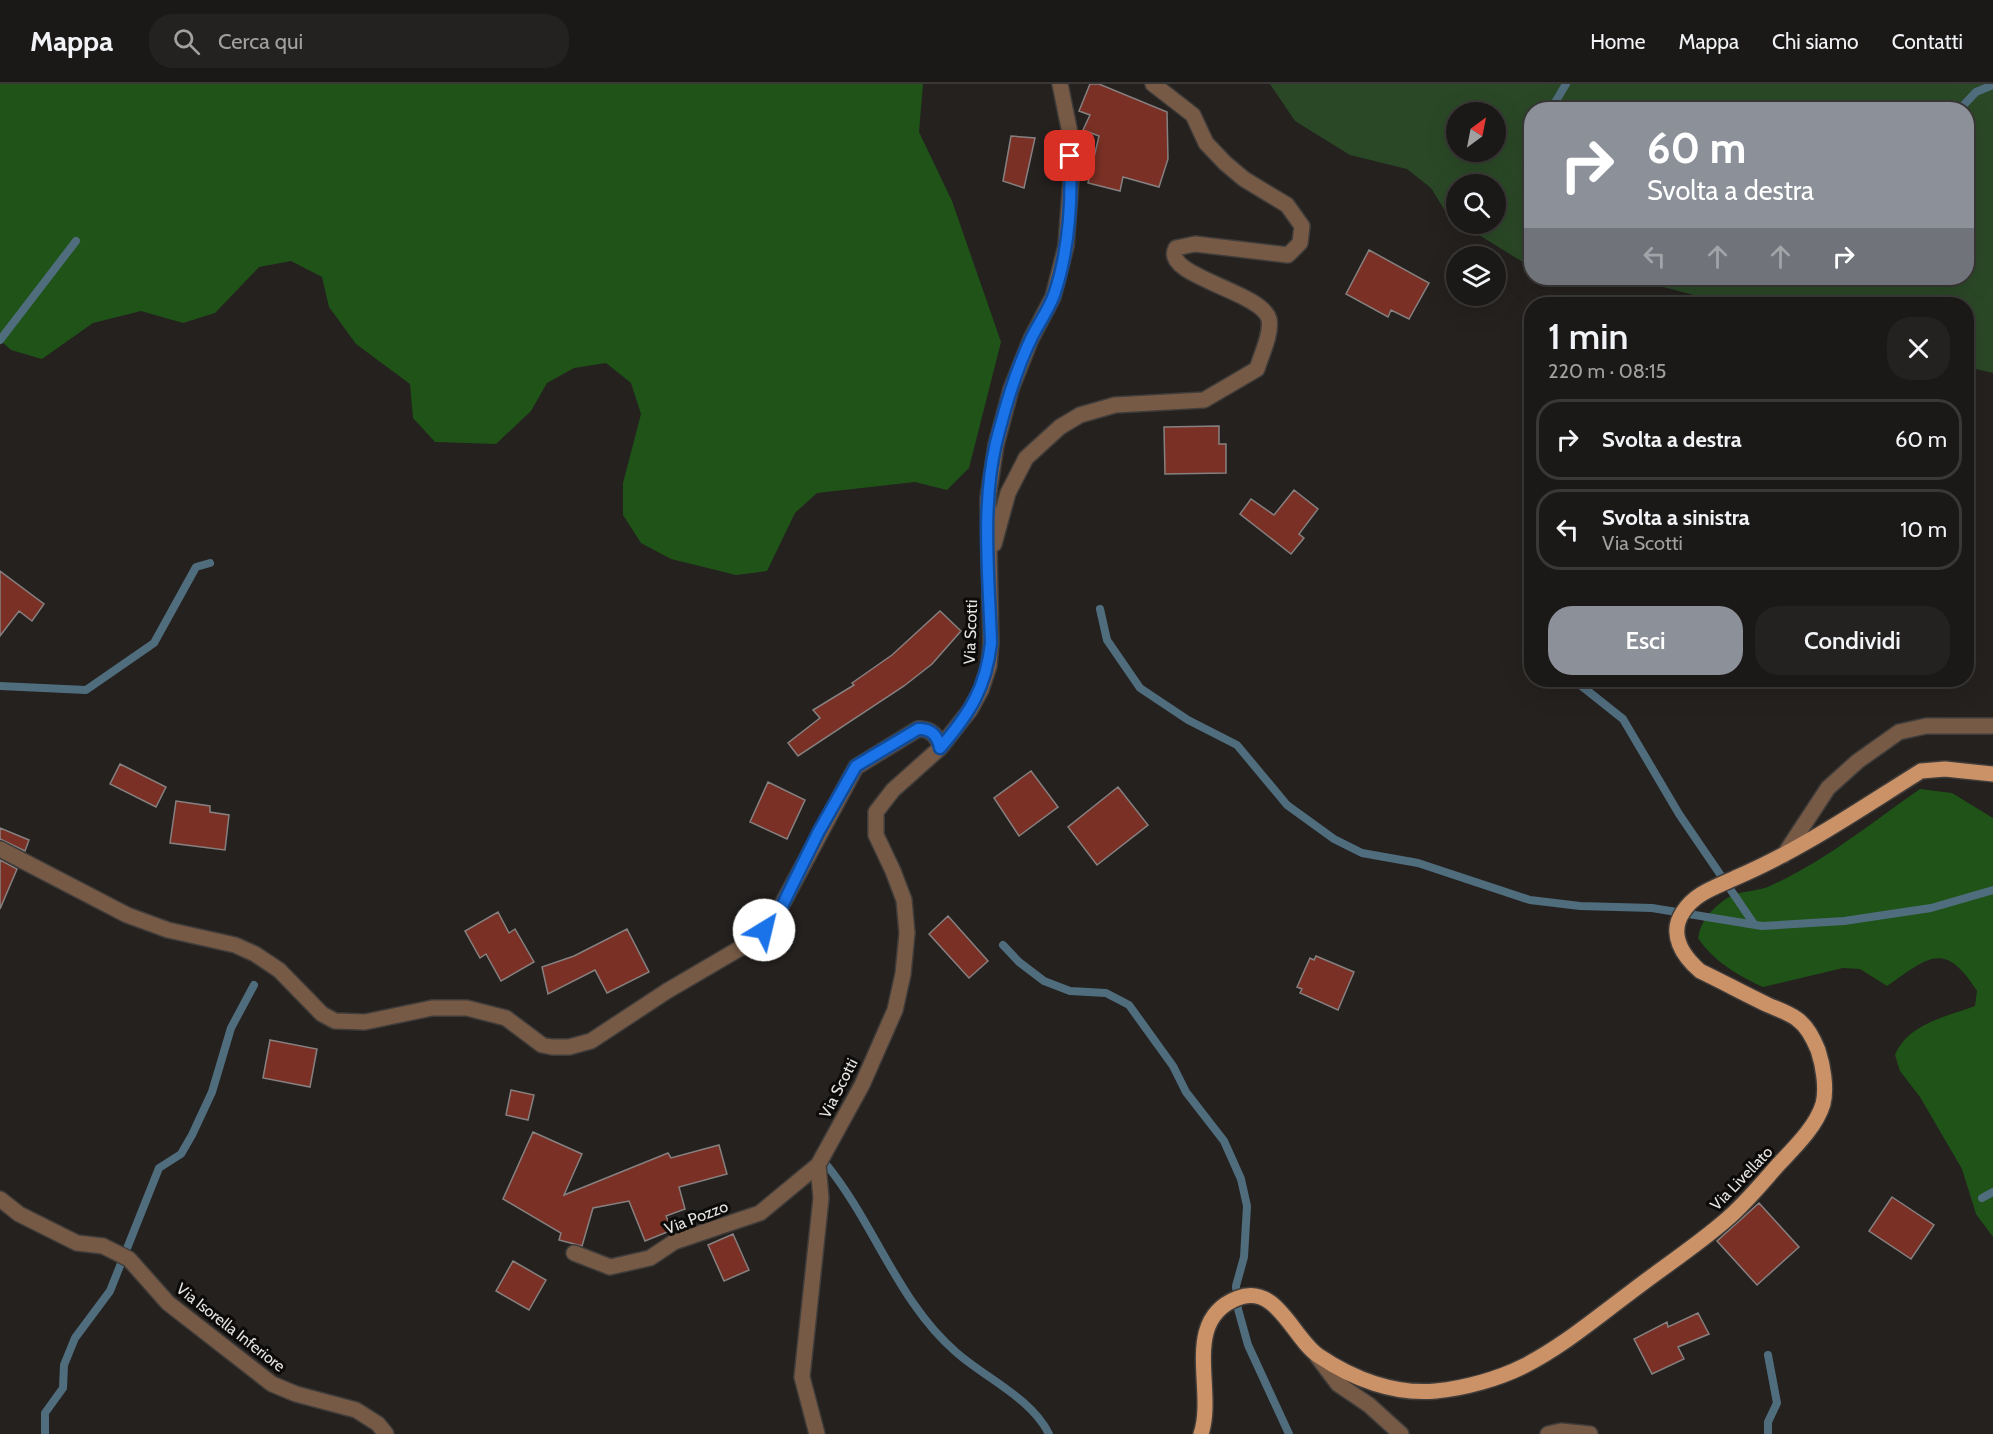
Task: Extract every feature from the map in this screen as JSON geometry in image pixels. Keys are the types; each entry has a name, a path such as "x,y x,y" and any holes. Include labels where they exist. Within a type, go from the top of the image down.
{"main road":[{"name":"Via Livellato","path":"1201,1434 1206,1411 1203,1340 1211,1320 1221,1307 1251,1294 1263,1297 1274,1304 1317,1356 1380,1387 1418,1392 1462,1387 1521,1368 1580,1331 1728,1219 1772,1173 1806,1132 1823,1104 1824,1082 1818,1051 1810,1034 1798,1020 1700,971 1687,960 1680,946 1677,925 1682,913 1699,894 1782,858 1921,771 1945,769 1993,774"}],"street":[{"name":"Via Scotti","path":"818,1165 862,1085 895,1010 903,974 907,933 904,900 876,835 876,812 892,790 940,748 970,710 981,690 989,666 991,643 988,498 996,445 1011,389 1031,339 1053,297 1066,246 1071,178 1070,133 1060,84"},
{"path":"989,562 1016,476 1035,448 1060,427 1080,415 1115,405 1204,400 1257,369 1269,328 1264,310 1253,301 1187,270 1174,259 1174,253 1176,248 1195,244 1288,255 1300,243 1302,226 1294,211 1287,205 1244,179 1226,163 1206,143 1193,115 1153,84"},
{"path":"1782,858 1828,788 1858,761 1899,732 1926,726 1993,726"},
{"path":"0,849 127,915 168,930 235,945 255,954 279,970 322,1014 335,1021 365,1022 432,1008 467,1008 506,1018 542,1045 569,1047 591,1041 667,991 749,943 764,930 780,910 819,831 856,766 918,729 930,730 935,735 940,748"},
{"path":"817,1434 802,1377 821,1198 818,1165"},
{"name":"Via Pozzo","path":"574,1253 610,1267 650,1258 674,1242 760,1213 818,1165"},
{"name":"Via Isorella Inferiore","path":"0,1199 19,1214 77,1243 104,1246 129,1259 168,1303 272,1384 296,1394 356,1410 378,1424 386,1434"},
{"path":"1317,1356 1338,1384 1369,1405 1401,1434"},
{"path":"1548,1434 1561,1431 1590,1434"}],"green space":[{"path":"0,84 923,84 919,132 952,201 1001,342 969,468 947,490 915,482 817,493 795,513 767,571 736,575 671,559 641,543 623,515 623,483 641,414 631,383 606,363 574,368 547,383 531,411 496,444 435,442 413,418 410,384 356,344 329,307 322,277 291,261 259,267 215,313 183,323 141,311 93,323 42,359 11,350 0,340"},
{"path":"1270,84 1993,84 1993,373 1974,369 1974,297 1703,297 1653,285 1974,285 1974,102 1524,102 1524,263 1506,252 1506,246 1497,246 1477,234 1506,234 1506,174 1446,174 1446,212 1431,188 1407,169 1350,155 1295,121"},
{"path":"1920,789 1952,793 1993,818 1993,1237 1976,1214 1962,1169 1920,1097 1900,1071 1895,1055 1901,1044 1918,1029 1940,1018 1975,1006 1977,991 1955,964 1945,959 1935,958 1914,968 1887,986 1860,969 1843,968 1763,987 1727,967 1711,954 1698,938 1706,917 1723,901 1740,893 1770,886 1790,876 1847,841"}],"building":[{"path":"1090,84 1099,84 1167,112 1168,159 1159,187 1123,177 1120,191 1088,183 1099,136 1083,130 1090,115 1079,111"},
{"path":"1011,136 1035,138 1024,188 1003,181"},
{"path":"1369,250 1429,283 1409,319 1391,310 1388,317 1346,294"},
{"path":"1219,426 1219,444 1226,444 1226,473 1165,474 1164,427"},
{"path":"1294,490 1318,509 1299,534 1304,538 1291,554 1240,514 1251,499 1274,515"},
{"path":"0,571 44,604 32,621 19,611 0,636"},
{"path":"940,611 961,631 932,664 904,686 798,756 788,743 820,718 813,710 854,685 852,683 892,655"},
{"path":"120,764 166,787 156,807 110,784"},
{"path":"1031,771 1058,807 1019,836 994,798"},
{"path":"768,782 805,800 787,839 750,822"},
{"path":"1118,787 1148,825 1097,865 1068,827"},
{"path":"176,801 210,806 210,812 229,815 225,850 170,843"},
{"path":"0,828 29,840 25,851 0,839"},
{"path":"0,860 17,869 0,909"},
{"path":"498,912 509,933 515,929 534,962 501,981 486,954 480,958 465,931"},
{"path":"948,916 988,961 969,978 929,934"},
{"path":"627,929 649,972 607,993 595,970 548,994 542,967 574,956"},
{"path":"1316,956 1354,972 1338,1010 1300,993 1302,989 1297,987 1310,958 1314,960"},
{"path":"270,1040 317,1049 310,1087 263,1078"},
{"path":"511,1090 534,1095 528,1120 506,1115"},
{"path":"533,1132 582,1154 564,1195 668,1153 671,1158 719,1145 727,1174 679,1187 685,1209 666,1216 672,1230 645,1241 629,1201 593,1208 582,1246 559,1240 561,1233 503,1199"},
{"path":"1892,1197 1934,1225 1911,1259 1869,1231"},
{"path":"1759,1203 1799,1247 1757,1285 1717,1241"},
{"path":"733,1234 749,1270 724,1281 708,1245"},
{"path":"513,1261 546,1280 529,1310 496,1291"},
{"path":"1698,1313 1709,1334 1678,1347 1684,1359 1652,1374 1634,1339 1667,1322 1668,1327"}],"waterway":[{"path":"1555,102 1566,84"},
{"path":"1967,102 1976,92 1993,85"},
{"path":"0,340 76,241"},
{"path":"0,686 86,690 154,643 196,567 210,563"},
{"path":"1100,609 1107,640 1140,688 1188,720 1237,745 1287,805 1334,839 1362,853 1418,863 1530,900 1580,906 1652,908 1762,926 1844,921 1931,908 1993,890"},
{"path":"1583,687 1623,719 1679,814 1754,924"},
{"path":"1003,945 1019,962 1044,981 1070,991 1106,993 1129,1005 1173,1066 1186,1092 1224,1141 1241,1179 1247,1206 1244,1257 1236,1286 1238,1309 1248,1345 1289,1434"},
{"path":"45,1434 45,1413 63,1388 64,1365 75,1338 110,1291 159,1168 181,1154 192,1135 212,1092 231,1028 254,985"},
{"path":"825,1163 858,1211 918,1311 936,1333 957,1353 1020,1399 1041,1421 1049,1434"},
{"path":"1982,1198 1993,1192"},
{"path":"1768,1355 1777,1403 1768,1422 1768,1434"}],"route":[{"path":"764,930 780,910 819,831 856,766 918,729 930,730 939,739 940,748 970,710 981,690 989,666 991,643 988,498 991,470 1011,389 1031,339 1047,313 1060,276 1069,217 1070,156"}]}
